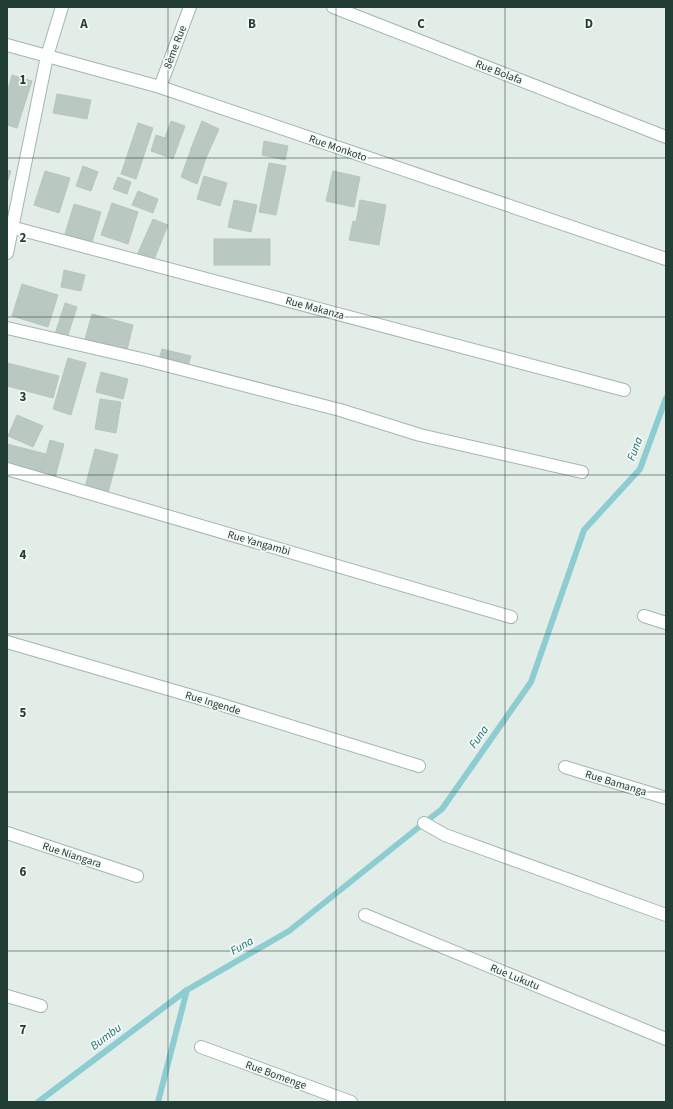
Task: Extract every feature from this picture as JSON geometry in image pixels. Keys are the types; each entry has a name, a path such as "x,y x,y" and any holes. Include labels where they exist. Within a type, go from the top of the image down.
{"street":[{"path":"7,253 10,227 47,56 62,7"},
{"name":"8ème Rue","path":"160,87 190,7"},
{"name":"Rue Bolafa","path":"333,7 666,137"},
{"name":"Rue Monkoto","path":"7,45 160,87 666,259"},
{"name":"Rue Makanza","path":"10,227 624,390"},
{"path":"7,328 146,360 340,410 420,435 582,472"},
{"name":"Rue Yangambi","path":"7,469 511,617"},
{"path":"644,616 666,623"},
{"name":"Rue Ingende","path":"7,642 419,766"},
{"name":"Rue Bamanga","path":"565,767 666,798"},
{"path":"424,823 444,835 666,915"},
{"name":"Rue Niangara","path":"7,833 137,876"},
{"name":"Rue Lukutu","path":"365,915 666,1039"},
{"path":"7,996 41,1006"},
{"name":"Rue Bomenge","path":"201,1047 351,1102"}],"building":[{"path":"12,75 32,81 17,128 7,125 7,93"},
{"path":"57,94 91,100 87,119 53,113"},
{"path":"171,121 185,126 173,159 151,151 156,135 165,138"},
{"path":"202,121 219,129 206,158 190,151"},
{"path":"138,123 153,128 136,179 121,174"},
{"path":"264,141 288,146 285,160 262,155"},
{"path":"190,152 206,158 197,184 181,177"},
{"path":"269,163 286,166 276,215 259,212"},
{"path":"83,166 98,172 91,191 76,186"},
{"path":"7,170 11,171 7,183"},
{"path":"45,171 70,178 59,213 34,205"},
{"path":"333,171 360,177 354,207 326,201"},
{"path":"204,176 227,183 220,206 197,199"},
{"path":"118,177 131,182 127,194 113,189"},
{"path":"138,191 158,199 153,213 132,205"},
{"path":"234,200 257,205 251,232 228,227"},
{"path":"360,200 386,205 379,245 349,240 353,221 356,222"},
{"path":"112,203 138,212 128,244 101,235"},
{"path":"74,204 101,212 92,242 65,234"},
{"path":"153,219 168,225 153,262 137,255"},
{"path":"214,239 270,239 270,265 214,265"},
{"path":"64,270 85,275 81,291 61,287"},
{"path":"22,284 58,295 48,327 12,316"},
{"path":"65,303 77,307 67,338 55,334"},
{"path":"92,314 133,325 127,350 85,339"},
{"path":"162,349 191,356 188,366 159,359"},
{"path":"68,358 86,363 71,415 53,409"},
{"path":"7,363 59,376 53,398 7,386"},
{"path":"101,372 128,379 123,399 96,392"},
{"path":"100,399 121,402 116,433 95,429"},
{"path":"17,415 43,426 33,447 8,436"},
{"path":"50,440 64,444 55,478 41,474"},
{"path":"7,444 46,454 41,474 7,466"},
{"path":"95,449 118,455 108,493 85,487"}],"waterway":[{"name":"Funa","path":"38,1102 187,990 289,931 442,809 531,682 584,530 640,469 666,398"},
{"path":"158,1102 187,990"}],"water label":[{"name":"Bumbu","path":"106,1037"}]}
